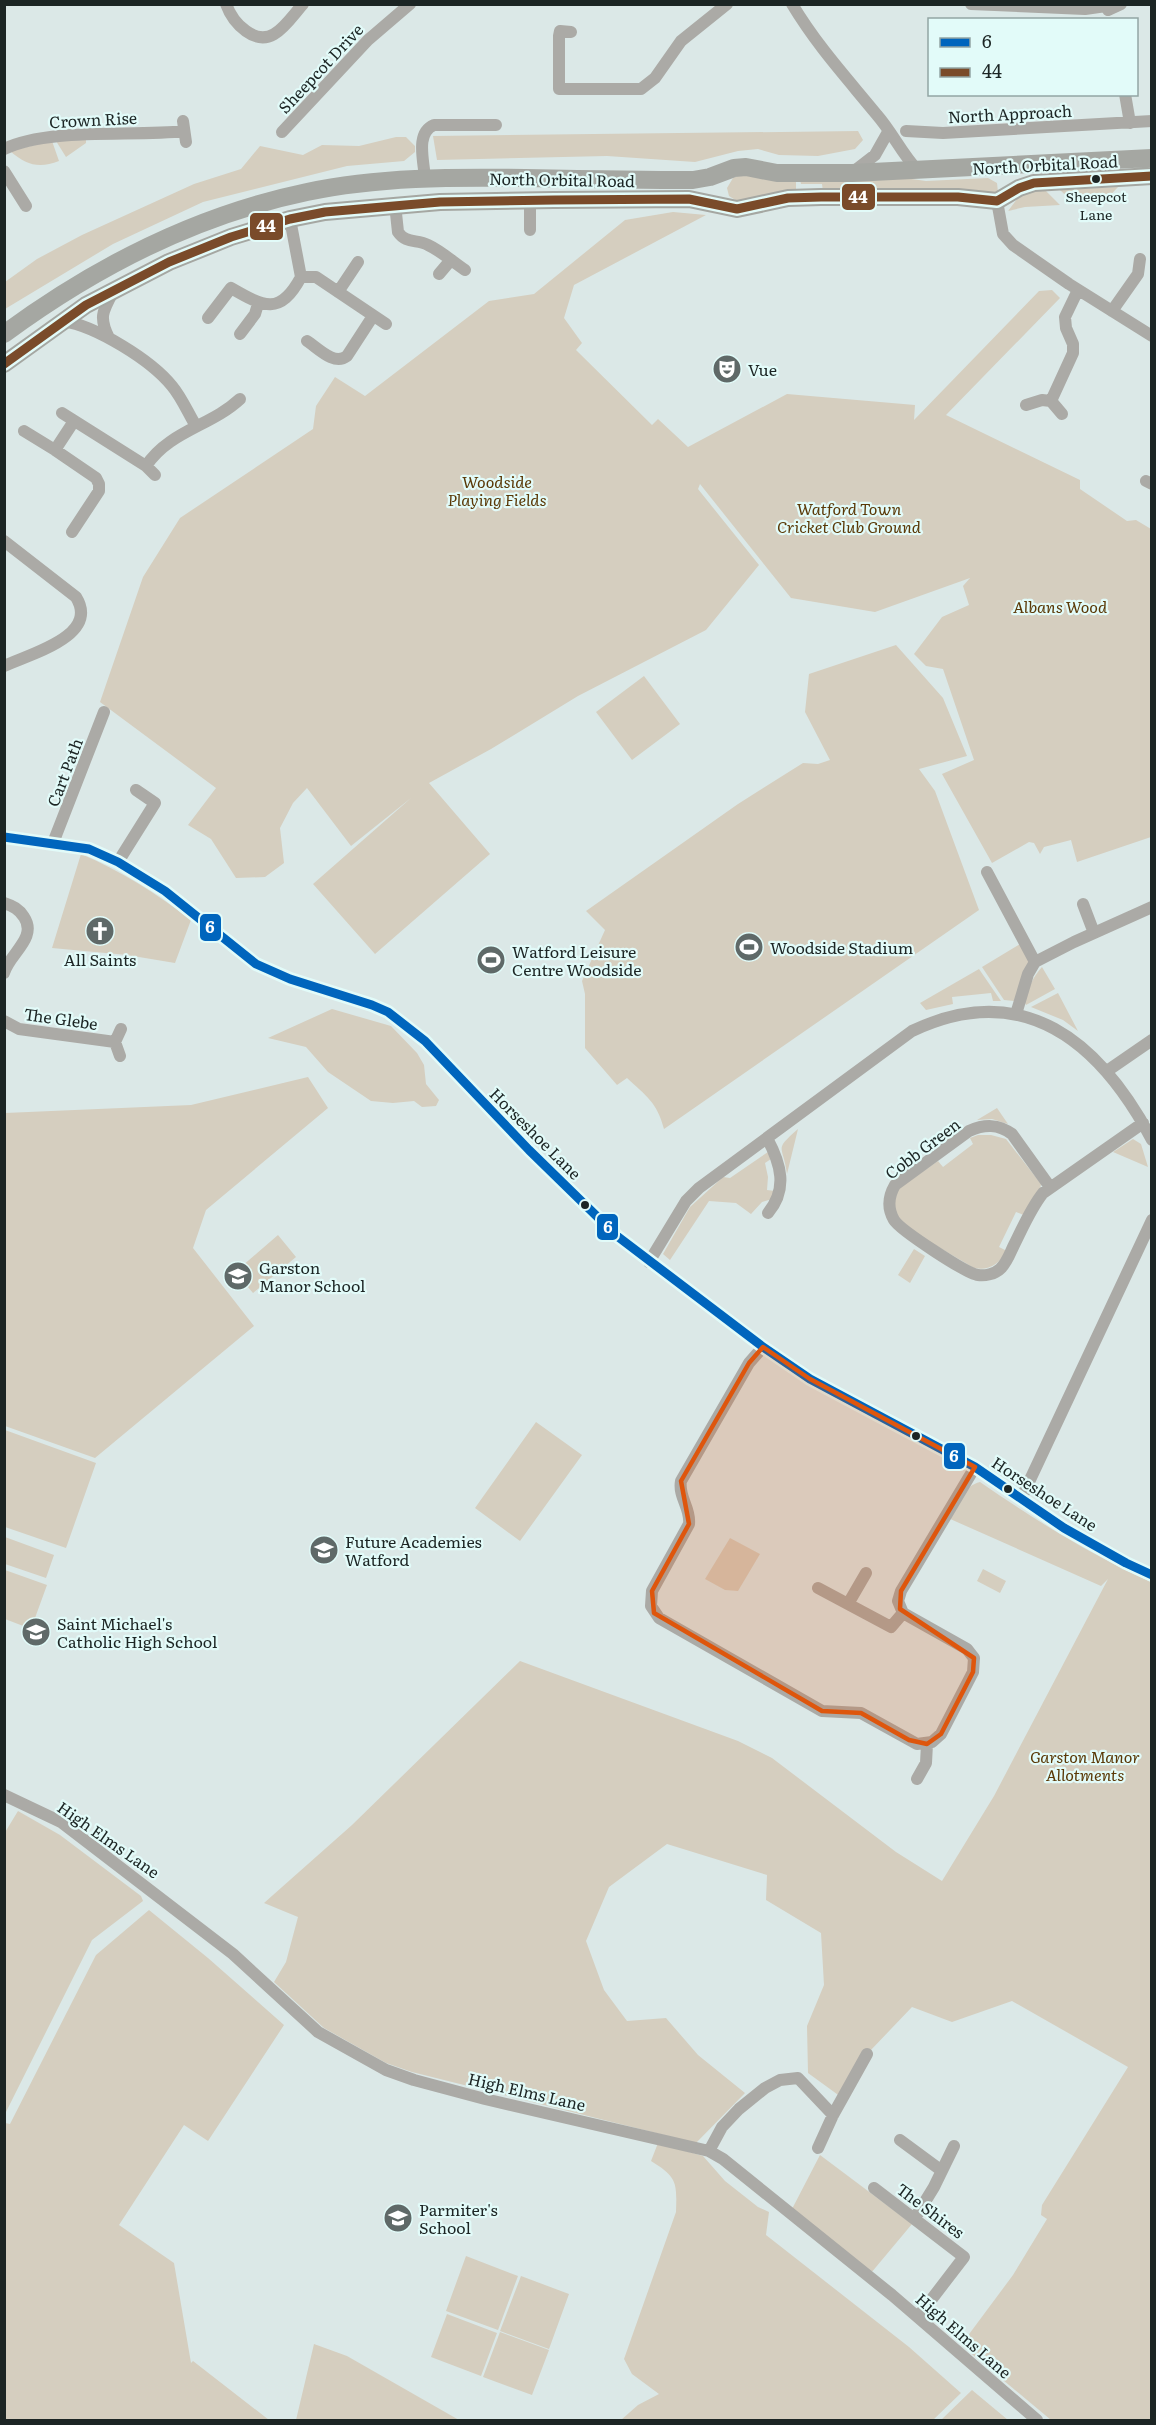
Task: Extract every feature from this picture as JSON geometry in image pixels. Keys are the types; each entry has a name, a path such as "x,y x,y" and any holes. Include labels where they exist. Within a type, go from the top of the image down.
{"highway":[{"name":"North Orbital Road","path":"4,334 38,309 105,268 166,237 275,199 348,186 425,178 693,180 746,167 777,173 852,173 1152,158"},
{"path":"990,166 1006,182 1003,197"},
{"path":"719,172 718,184 722,205"},
{"name":"North Orbital Road","path":"4,364 63,321 115,288 169,262 231,237 290,219 325,212 395,204 530,200 689,199 738,209 788,198 1003,197 1034,183 1152,176"}],"street":[{"path":"226,4 238,25 256,38 264,39 279,31 303,4"},
{"name":"Sheepcot Drive","path":"282,132 374,34 410,4"},
{"path":"562,29 558,41 559,94 633,90 641,88 655,78 681,41 727,4"},
{"path":"792,4 819,46 879,117 918,171"},
{"path":"971,4 1108,10 1121,4"},
{"path":"1125,96 1130,123"},
{"name":"North Approach","path":"906,131 943,133 1152,121"},
{"path":"425,178 422,140 423,132 428,127 434,125 496,125"},
{"name":"Crown Rise","path":"4,149 18,142 53,137 184,131"},
{"path":"852,173 875,155 888,132"},
{"path":"4,171 26,206"},
{"path":"1003,197 1003,234 1013,245 1078,290 1152,336"},
{"path":"530,200 530,230"},
{"path":"395,204 400,236 412,242 427,243 465,270"},
{"path":"208,318 231,288 258,304 274,304 283,301 301,277 290,219"},
{"path":"1112,311 1138,274 1140,259"},
{"path":"439,274 450,261"},
{"path":"338,292 358,262"},
{"path":"301,277 316,278 386,324"},
{"path":"109,338 102,324 103,314 115,288"},
{"path":"1051,401 1073,353 1073,344 1066,328 1065,317 1078,290"},
{"path":"240,334 255,314 258,304"},
{"path":"307,340 334,360 342,360 373,316"},
{"path":"63,321 80,324 109,338 161,374 171,384 196,426"},
{"path":"62,413 150,470 155,453 166,443 230,409 240,399"},
{"path":"1026,405 1051,401"},
{"path":"1051,401 1062,414"},
{"path":"55,450 74,421"},
{"path":"24,431 96,478 99,484 99,491 72,531"},
{"path":"4,541 76,597 82,611 81,620 72,634 4,666"},
{"name":"Cart Path","path":"53,843 104,712"},
{"path":"118,862 155,803 136,790"},
{"name":"Horseshoe Lane","path":"4,837 89,849 118,862 165,891 255,964 290,979 372,1005 404,1023 425,1041 570,1192 617,1236 763,1347 810,1379 975,1467 1064,1528 1152,1575"},
{"path":"987,872 988,887 1035,962"},
{"path":"4,903 21,912 27,922 28,932 4,973"},
{"path":"1083,904 1094,933"},
{"path":"1016,1014 1028,974 1035,962 1152,907"},
{"path":"650,1262 686,1201 699,1188 912,1032 931,1022 962,1014 994,1011 1016,1014 1054,1028 1073,1038 1107,1071 1152,1140"},
{"name":"The Glebe","path":"4,1021 19,1029 115,1042"},
{"name":"The Glebe","path":"120,1056 115,1042 121,1029"},
{"path":"1107,1071 1152,1040"},
{"name":"Cobb Green","path":"1050,1187 1012,1134 1004,1128 982,1126 969,1131 895,1185 889,1202 890,1210 898,1225 972,1274 981,1276 1000,1270 1034,1204 1050,1187 1143,1123"},
{"path":"767,1138 776,1157 781,1180 777,1202 768,1213"},
{"path":"1021,1499 1152,1220"},
{"path":"763,1347 745,1369 681,1481 681,1492 689,1512 689,1524 650,1598 654,1613 659,1618 822,1711 861,1713 917,1744 927,1744 940,1734 973,1672 974,1658 967,1649 903,1613 898,1601 901,1591 975,1467"},
{"path":"848,1604 866,1573"},
{"path":"818,1588 891,1627 903,1613"},
{"path":"916,1779 926,1762 927,1744"},
{"name":"High Elms Lane","path":"4,1795 61,1822 233,1954 318,2032 386,2070 485,2099 709,2151 741,2173 918,2317 1037,2421"},
{"path":"818,2148 833,2115 867,2054"},
{"path":"709,2151 722,2127 739,2109 765,2088 780,2080 798,2078 833,2115"},
{"path":"900,2140 942,2171"},
{"path":"915,2218 954,2146"},
{"name":"The Shires","path":"874,2188 964,2256 918,2317"}],"highlighted area":[{"path":"763,1347 810,1379 975,1467 901,1591 900,1609 974,1658 973,1672 941,1734 927,1744 909,1740 861,1713 822,1711 654,1613 652,1591 689,1524 681,1481 749,1363"}],"green space":[{"path":"858,131 863,140 855,149 818,156 779,155 758,149 738,151 695,162 607,156 437,160 433,136"},
{"path":"396,137 406,137 415,146 415,152 404,161 347,166 203,202 113,244 5,309 5,282 37,259 82,235 194,184 241,169 260,146 303,155 322,145 359,146"},
{"path":"86,140 86,143 66,157 56,141"},
{"path":"52,141 59,161 45,165 22,160 10,151"},
{"path":"742,174 796,180 796,189 737,201 729,196 727,188 733,178"},
{"path":"905,178 926,181 988,178 997,183 998,192 823,192 822,184 801,184 800,180"},
{"path":"1118,187 1104,202 1075,204 1060,190"},
{"path":"1028,191 1046,191 1060,205 1025,207 1008,211 1020,195"},
{"path":"673,212 706,215 574,285 564,318 582,343 576,350 652,425 658,419 688,447 787,394 915,405 914,420 1039,291 1052,290 1060,298 946,415 1080,480 1080,489 1127,521 1136,520 1151,529 1151,837 1077,862 1071,840 1044,847 1040,854 1034,843 1029,842 992,863 942,774 974,760 943,669 926,666 914,654 942,617 969,605 963,586 970,578 875,612 791,598 700,484 698,489 759,565 706,630 578,696 491,749 429,783 490,854 375,954 313,884 411,798 351,846 307,788 293,803 280,828 284,863 265,877 236,878 211,839 188,825 216,788 100,702 143,577 180,518 313,429 316,406 335,377 365,396 489,301 534,294 625,220"},
{"name":"Woodside Stadium","path":"896,645 943,698 967,756 919,769 935,791 979,910 664,1129 658,1112 645,1095 627,1078 617,1085 585,1048 585,994 582,981 605,930 586,911 738,804 803,763 818,764 830,760 805,712 809,674"},
{"path":"644,676 680,724 632,760 596,712"},
{"path":"81,854 138,883 191,920 175,963 127,955 52,948"},
{"path":"1020,944 1029,962 1014,1001 1004,1000 982,967"},
{"path":"1042,967 1055,989 1026,1005 1024,1001 1029,987"},
{"path":"979,969 1001,1001 993,1001 991,993 952,997 953,1004 926,1010 920,1003"},
{"path":"1058,993 1078,1031 1063,1020 1031,1007"},
{"path":"332,1009 391,1026 417,1053 424,1065 426,1084 439,1100 436,1106 422,1107 414,1101 393,1103 371,1101 328,1072 306,1047 268,1038"},
{"path":"308,1077 328,1108 206,1210 193,1248 254,1326 95,1458 5,1426 5,1113 191,1105"},
{"path":"997,1108 1008,1124 992,1119 977,1120"},
{"path":"798,1129 787,1174 782,1145"},
{"path":"978,1135 991,1135 1006,1139 1041,1184 1040,1190 1024,1215 1016,1212 999,1247 1007,1251 1004,1256 993,1266 979,1269 906,1228 893,1210 896,1190 938,1161 943,1167 973,1144 970,1138"},
{"path":"1133,1139 1141,1144 1148,1167 1113,1152"},
{"path":"768,1152 771,1159 765,1163 768,1177 767,1190 775,1191 772,1199 762,1202 751,1214 736,1203 709,1201 670,1260 663,1254 690,1207 723,1177 730,1178"},
{"path":"278,1235 296,1257 253,1293 235,1272"},
{"path":"914,1249 925,1256 910,1283 898,1275"},
{"path":"536,1422 582,1455 520,1541 475,1508"},
{"path":"5,1430 96,1463 66,1548 5,1527"},
{"name":"Garston Manor Allotments","path":"980,1482 1064,1536 1151,1582 1151,2420 1051,2420 961,2345 1013,2275 1047,2219 1041,2215 1042,2205 1128,2067 1012,2001 952,2022 912,2007 870,2051 841,2097 808,2073 807,2026 824,1985 821,1933 766,1900 767,1875 667,1844 609,1887 586,1941 604,1990 627,2021 666,2018 698,2055 745,2093 696,2143 412,2072 386,2063 324,2028 274,1982 286,1962 298,1917 264,1903 352,1825 520,1661 738,1741 772,1758 896,1852 942,1881 994,1796 1108,1579 1101,1586 948,1518 965,1491"},
{"path":"5,1537 54,1555 46,1578 5,1564"},
{"path":"730,1538 760,1554 738,1591 725,1590 705,1579"},
{"path":"983,1569 1006,1581 1000,1593 977,1581"},
{"path":"5,1570 47,1585 31,1629 5,1619"},
{"path":"18,1811 60,1835 141,1896 143,1901 92,1940 5,2114 4,1834"},
{"path":"149,1910 284,2025 208,2141 184,2125 119,2225 174,2263 191,2363 193,2361 269,2420 5,2420 5,2123 10,2124 96,1955"},
{"path":"658,2143 703,2156 725,2181 758,2207 769,2212 766,2235 909,2347 961,2393 933,2420 621,2420 638,2405 659,2394 632,2374 624,2359 676,2212 674,2181 671,2176 651,2161"},
{"path":"820,2155 912,2224 871,2273 792,2209"},
{"path":"466,2256 518,2276 498,2330 446,2311"},
{"path":"521,2276 569,2294 549,2349 500,2331"},
{"path":"447,2314 497,2333 481,2376 431,2357"},
{"path":"500,2332 549,2350 532,2395 483,2377"},
{"path":"314,2344 347,2356 459,2420 296,2420"},
{"path":"972,2390 1008,2420 941,2420"}],"transit line":[{"name":"44","path":"4,364 86,305 169,262 231,237 290,219 325,212 440,202 554,200 689,199 737,209 788,198 958,197 997,201 1019,188 1034,183 1152,176"},
{"name":"6","path":"4,837 89,849 118,862 165,891 256,964 290,979 388,1012 425,1041 529,1150 617,1236 763,1347 810,1379 975,1467 1064,1528 1152,1575"}],"place":[{"name":"Sheepcot Lane","path":"1096,179"},
{"name":"Vue","path":"727,369"},
{"name":"All Saints","path":"100,931"},
{"name":"Woodside Stadium","path":"749,947"},
{"name":"Watford Leisure Centre Woodside","path":"491,960"},
{"name":"Garston Manor School","path":"238,1276"},
{"name":"Future Academies Watford","path":"324,1550"},
{"name":"Saint Michael's Catholic High School","path":"36,1632"},
{"name":"Parmiter's School","path":"398,2218"}],"park label":[{"name":"Woodside Playing Fields","path":"497,490"},
{"name":"Watford Town Cricket Club Ground","path":"849,517"},
{"name":"Albans Wood","path":"1060,606"}]}
